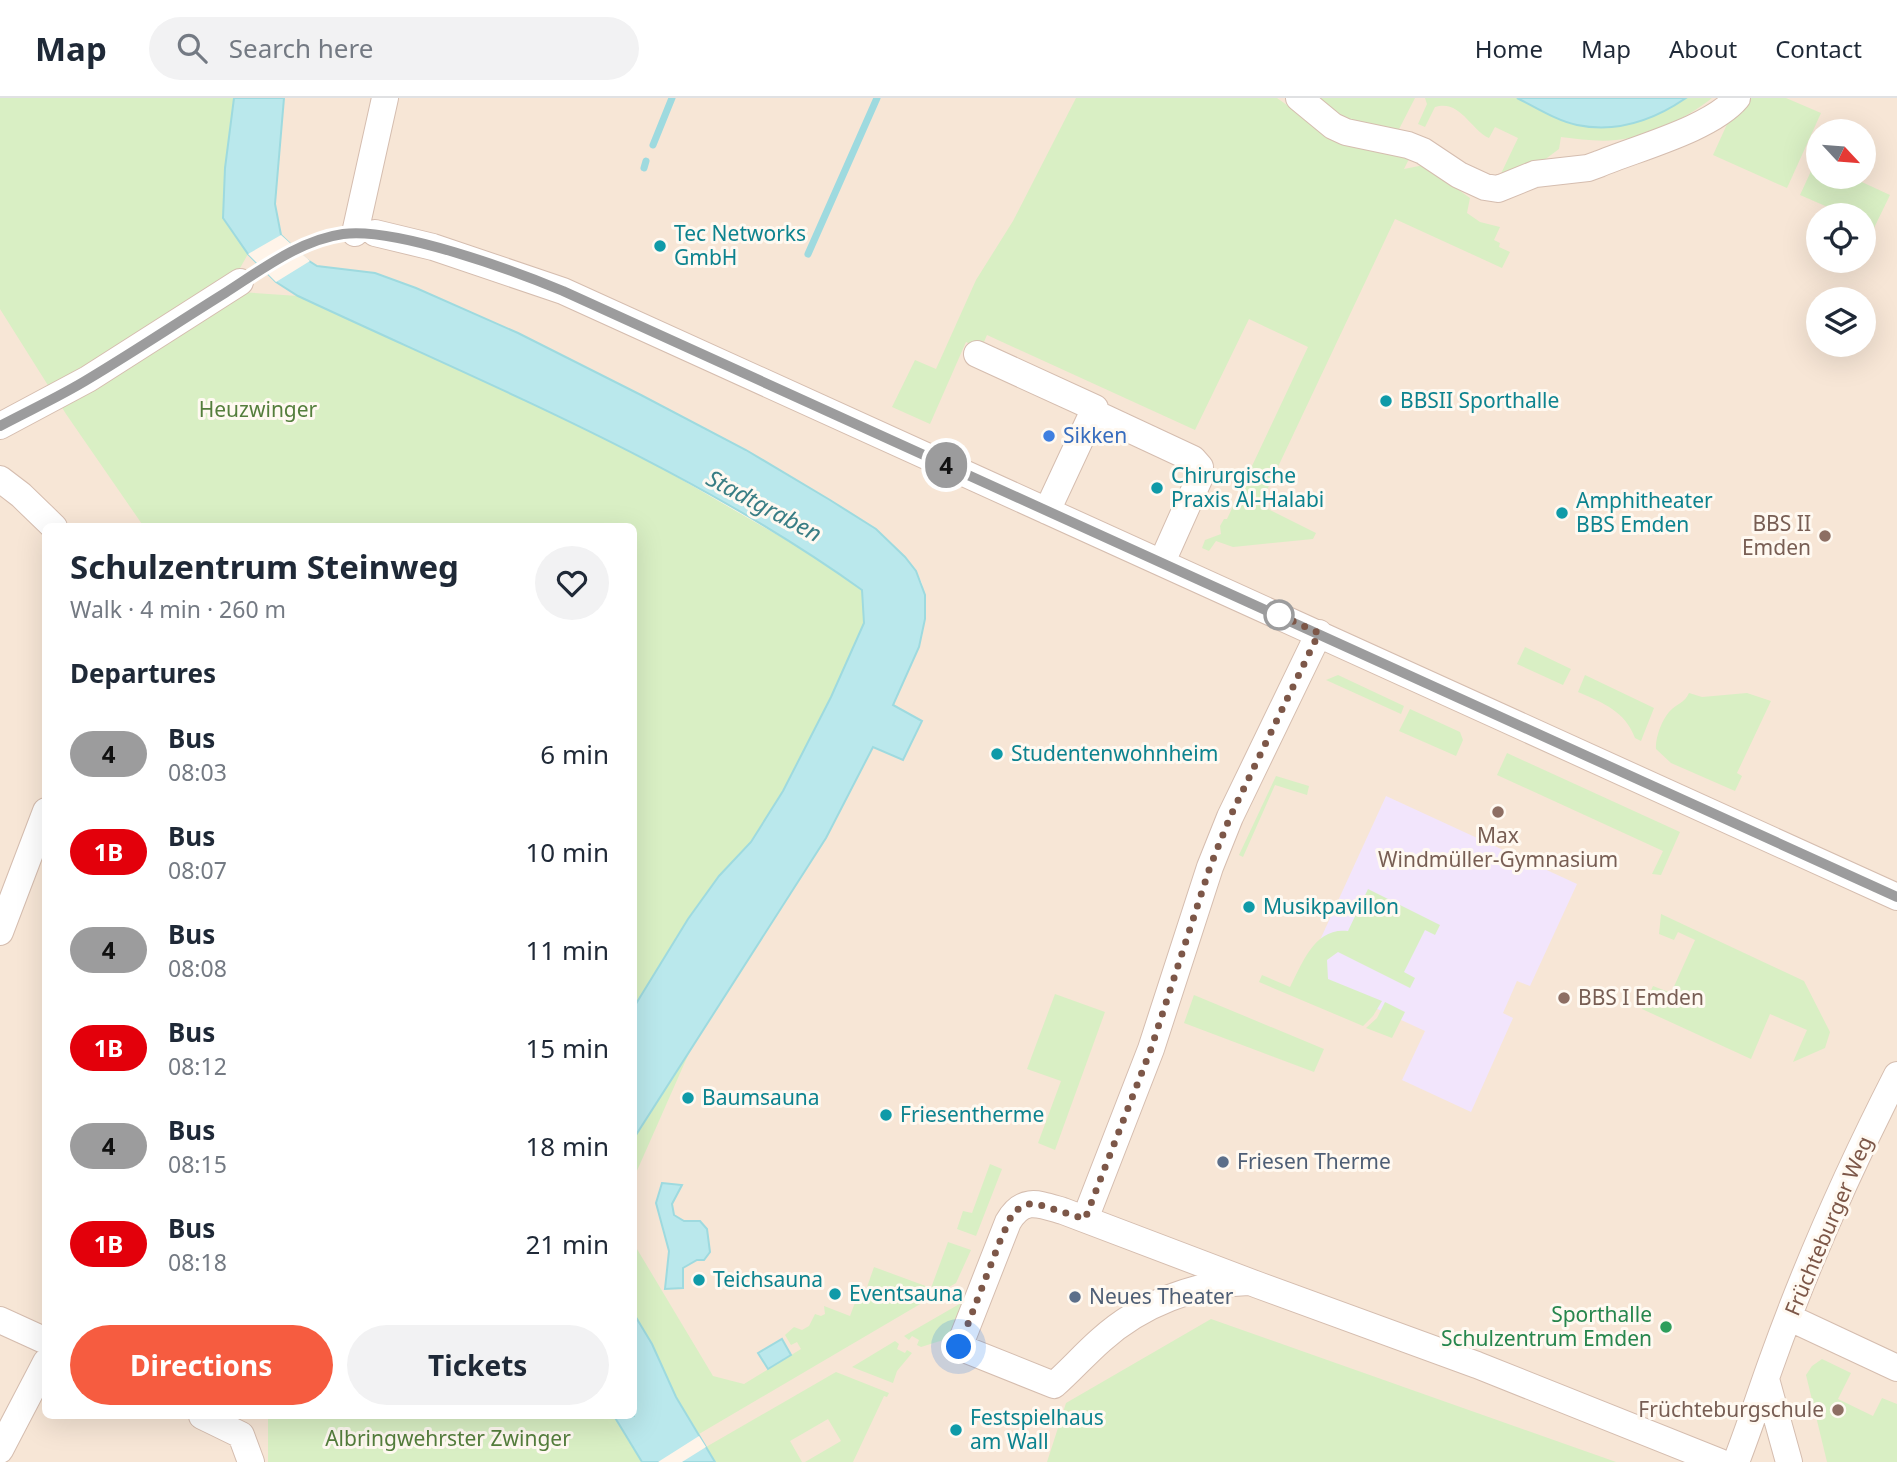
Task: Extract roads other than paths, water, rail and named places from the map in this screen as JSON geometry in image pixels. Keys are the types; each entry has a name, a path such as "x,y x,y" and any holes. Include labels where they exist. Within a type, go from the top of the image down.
{"street":[{"path":"385,98 365,233 433,247 556,288 1897,897"},
{"path":"1299,98 1320,117 1339,129 1408,145 1423,151 1473,182 1498,188 1535,174 1588,168 1599,164 1687,130 1724,110 1737,98"},
{"path":"0,426 88,379 240,282"},
{"path":"977,354 1095,408 1047,510"},
{"path":"1103,417 1193,459 1200,467 1200,477 1162,562"},
{"path":"0,479 50,523"},
{"path":"1085,1219 1151,1049 1210,867 1230,817 1319,633"},
{"path":"0,932 42,822"},
{"name":"Früchteburger Weg","path":"1736,1462 1826,1227 1866,1136 1897,1075"},
{"path":"1249,1282 1227,1282 1201,1287 1164,1299 1102,1339 1054,1385 959,1347 1013,1212 1028,1204 1037,1204 1085,1219 1249,1282 1478,1364 1720,1462"},
{"path":"1790,1318 1897,1368"},
{"path":"0,1320 42,1339"},
{"path":"0,1450 42,1370"},
{"path":"1766,1379 1789,1462"},
{"path":"208,1419 241,1435 251,1462"}],"water":[{"name":"Stadtgraben","path":"234,98 284,98 275,204 281,235 306,259 317,266 375,273 416,288 518,333 641,395 746,450 876,529 916,571 925,595 925,619 919,647 893,705 922,721 903,760 873,747 826,838 637,1133 637,1002 688,919 719,876 751,842 783,791 831,697 864,623 862,590 796,545 658,466 515,396 298,296 276,282 248,254 223,218 225,168"},
{"path":"1517,98 1686,98 1661,113 1634,123 1592,127 1569,123"},
{"path":"662,1183 682,1185 672,1204 674,1215 684,1221 700,1221 707,1229 710,1252 704,1260 697,1260 683,1268 683,1288 665,1289 669,1251 656,1203"},
{"path":"637,1319 652,1344 676,1397 715,1462 642,1462 616,1419 637,1419"},
{"path":"782,1339 791,1355 768,1369 758,1353"}],"waterway":[{"path":"653,145 672,98"},
{"path":"808,254 877,98"},
{"path":"644,168 646,161"}],"place":[{"name":"Tec Networks GmbH","path":"660,246"},
{"name":"BBSII Sporthalle","path":"1386,401"},
{"name":"Sikken","path":"1049,436"},
{"name":"Chirurgische Praxis Al-Halabi","path":"1157,488"},
{"name":"Amphitheater BBS Emden","path":"1562,513"},
{"name":"BBS II Emden","path":"1825,536"},
{"name":"Studentenwohnheim","path":"997,754"},
{"name":"Max Windmüller-Gymnasium","path":"1498,812"},
{"name":"Musikpavillon","path":"1249,907"},
{"name":"BBS I Emden","path":"1564,998"},
{"name":"Baumsauna","path":"688,1098"},
{"name":"Friesentherme","path":"886,1115"},
{"name":"Friesen Therme","path":"1223,1162"},
{"name":"Teichsauna","path":"699,1280"},
{"name":"Eventsauna","path":"835,1294"},
{"name":"Neues Theater","path":"1075,1297"},
{"name":"Sporthalle Schulzentrum Emden","path":"1666,1327"},
{"name":"Früchteburgschule","path":"1838,1410"},
{"name":"Festspielhaus am Wall","path":"956,1430"}],"park label":[{"name":"Heuzwinger","path":"258,410"},
{"name":"Albringwehrster Zwinger","path":"448,1439"}]}
